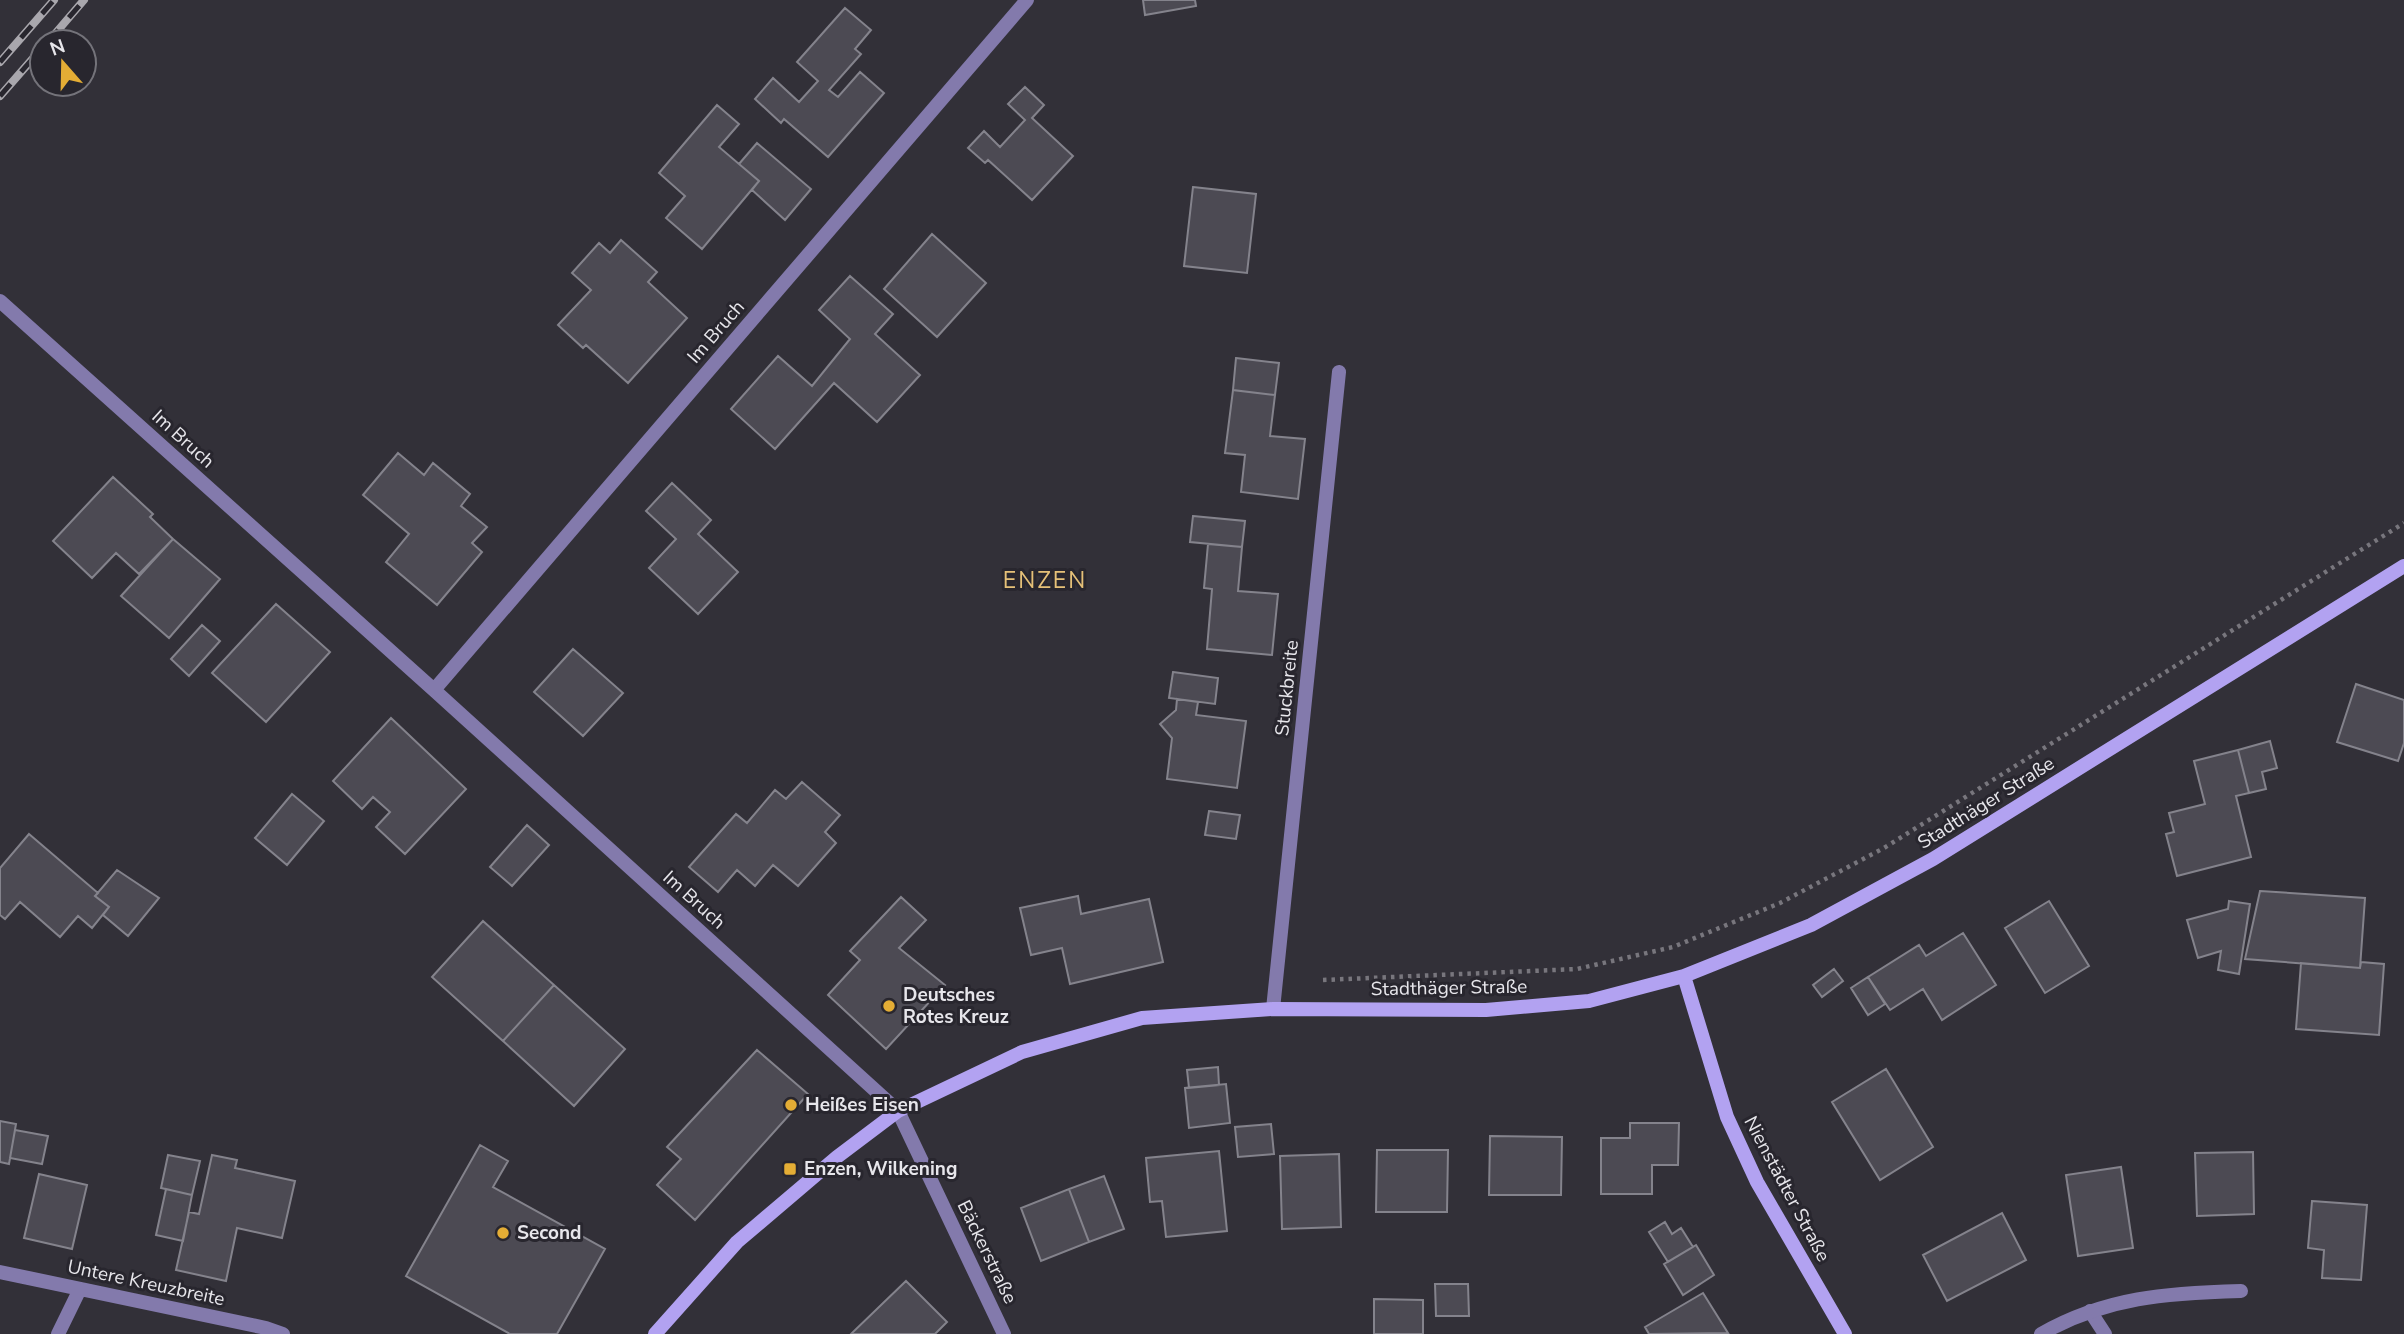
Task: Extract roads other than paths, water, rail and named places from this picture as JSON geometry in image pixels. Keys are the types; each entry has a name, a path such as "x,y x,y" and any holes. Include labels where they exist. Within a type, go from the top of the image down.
{"main road":[{"name":"Stadthäger Straße","path":"655,1334 737,1241 837,1157 898,1111 1022,1052 1142,1018 1273,1009 1486,1010 1589,1001 1684,976 1811,925 1933,859 2404,566"},
{"name":"Nienstädter Straße","path":"1684,976 1727,1117 1758,1182 1844,1334"}],"street":[{"name":"Im Bruch","path":"433,690 1027,0"},
{"name":"Im Bruch","path":"0,301 898,1111"},
{"name":"Stuckbreite","path":"1273,1009 1339,372"},
{"name":"Bäckerstraße","path":"898,1111 1004,1334"},
{"name":"Untere Kreuzbreite","path":"0,1272 267,1328 283,1334"},
{"path":"58,1334 80,1289"},
{"path":"2041,1334 2119,1301 2185,1293 2241,1291"},
{"path":"2090,1311 2105,1334"}],"railway":[{"path":"0,62 54,0"},
{"path":"60,28 84,0"},
{"path":"0,96 28,64"}],"place":[{"name":"Deutsches Rotes Kreuz","path":"889,1006"},
{"name":"Heißes Eisen","path":"791,1105"},
{"name":"Enzen, Wilkening","path":"790,1169"},
{"name":"Second","path":"503,1233"}],"district":[{"name":"ENZEN","path":"1045,580"}]}
